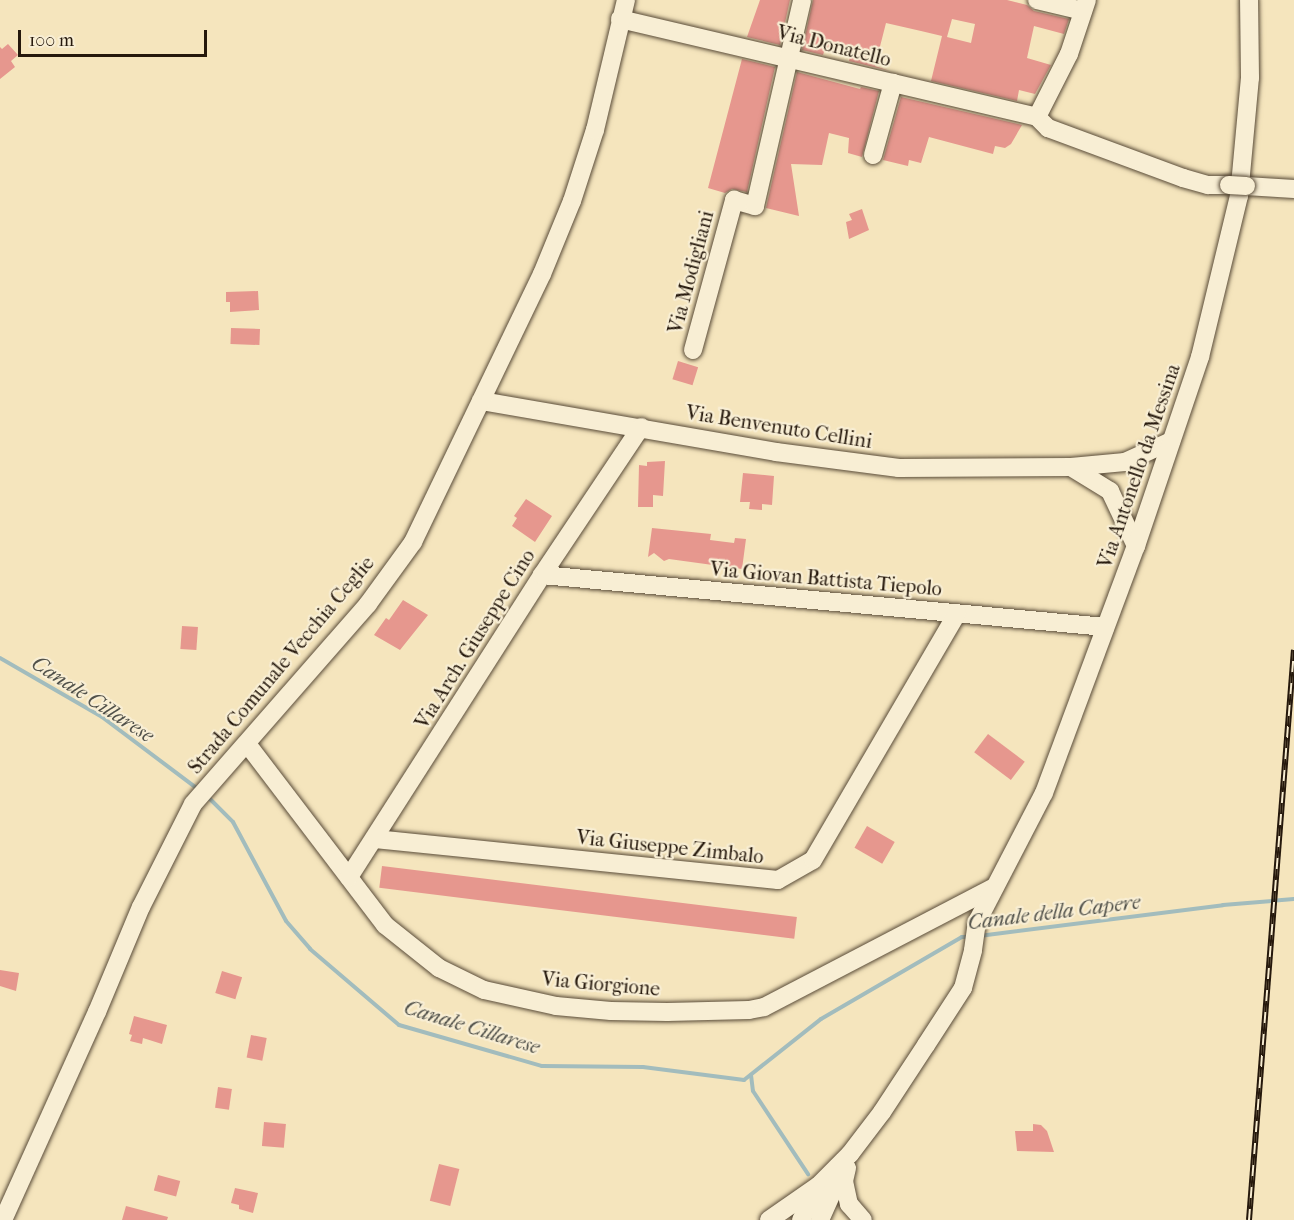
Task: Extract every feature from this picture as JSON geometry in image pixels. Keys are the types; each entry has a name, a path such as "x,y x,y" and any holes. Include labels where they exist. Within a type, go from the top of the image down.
{"street":[{"name":"Strada Comunale Vecchia Ceglie","path":"3,1220 97,1012 141,907 193,804 212,780 248,745 368,604 413,542 543,274 572,201 595,130 626,0"},
{"path":"788,58 802,0"},
{"path":"1037,0 1085,6 1069,54 1037,117"},
{"name":"Via Antonello da Messina","path":"850,1154 882,1112 963,987 973,950 977,922 1044,793 1136,546 1200,357 1239,196 1250,78 1249,0"},
{"name":"Via Donatello","path":"621,19 1037,117 1048,128 1208,185 1294,189"},
{"name":"Via Modigliani","path":"693,350 734,200 755,206 788,58"},
{"path":"873,155 893,83"},
{"name":"Via Benvenuto Cellini","path":"481,401 776,452 899,468 1071,467 1125,462 1171,441"},
{"name":"Via Arch. Giuseppe Cino","path":"349,877 542,575 641,427"},
{"path":"1071,467 1110,491 1136,546"},
{"name":"Via Giovan Battista Tiepolo","path":"542,575 1106,627"},
{"name":"Via Giuseppe Zimbalo","path":"375,839 778,880 813,860 957,614"},
{"name":"Via Giorgione","path":"248,745 385,925 438,968 484,990 556,1006 611,1011 749,1010 764,1007 995,887"},
{"path":"769,1220 818,1186 850,1154"},
{"path":"820,1220 850,1154"},
{"path":"850,1154 844,1181 849,1204 863,1220"},
{"path":"801,1220 818,1186"}],"building":[{"path":"760,0 790,0 780,45 747,37"},
{"path":"813,0 1007,0 1027,5 1034,11 1069,19 1064,34 1034,26 1027,58 1051,65 1035,94 1019,90 1017,101 931,81 942,36 921,31 886,23 875,66 890,71 849,61 850,55 825,49 823,55 802,50","holes":["952,19 975,24 971,43 947,37"]},
{"path":"8,44 18,55 11,61 15,67 0,79 0,47 2,49"},
{"path":"742,59 775,67 747,192 732,189 725,193 708,188"},
{"path":"797,72 860,89 861,87 879,91 862,157 848,153 849,138 829,133 822,165 791,164 799,216 766,208"},
{"path":"901,97 1022,125 1011,144 1005,148 995,146 993,154 929,137 921,163 909,160 908,166 883,160"},
{"path":"862,209 869,230 849,239 846,222 852,220 849,214"},
{"path":"258,291 259,310 230,312 230,302 226,302 226,292"},
{"path":"231,328 260,329 259,345 230,344"},
{"path":"678,361 698,367 693,385 672,379"},
{"path":"665,461 663,496 653,495 653,507 638,507 639,465 647,466 647,462"},
{"path":"743,473 774,476 772,505 762,504 762,510 749,509 750,502 740,502"},
{"path":"526,499 552,516 535,542 512,526 517,518 514,516"},
{"path":"652,528 711,534 710,540 734,543 735,538 746,539 742,569 669,559 664,561 654,553 648,557"},
{"path":"403,600 428,615 400,650 374,635 386,618 389,620"},
{"path":"182,626 198,627 196,650 180,649"},
{"path":"988,734 1025,762 1011,780 974,752"},
{"path":"867,826 895,842 882,864 854,848"},
{"path":"382,866 797,917 794,939 379,888"},
{"path":"0,970 19,973 16,991 0,986"},
{"path":"222,971 242,977 235,999 215,993"},
{"path":"134,1016 167,1025 162,1044 143,1038 142,1044 130,1041 132,1035 129,1034"},
{"path":"251,1035 267,1038 262,1061 247,1058"},
{"path":"218,1087 232,1089 229,1110 215,1108"},
{"path":"264,1122 286,1124 284,1148 262,1146"},
{"path":"1033,1124 1041,1125 1047,1131 1054,1152 1017,1151 1015,1131 1033,1131"},
{"path":"439,1164 459,1169 450,1206 430,1201"},
{"path":"158,1175 180,1181 176,1196 154,1190"},
{"path":"235,1188 258,1193 253,1213 239,1209 239,1205 231,1203"},
{"path":"126,1206 168,1217 167,1220 122,1220"}],"waterway":[{"name":"Canale Cillarese","path":"0,658 102,717 198,789"},
{"name":"Canale Cillarese","path":"207,796 233,822 286,921 310,949 399,1025 542,1066 643,1067 744,1080 821,1019 962,937 969,937"},
{"name":"Canale della Capere","path":"979,936 1223,905 1294,899"},
{"name":"Canale Cillarese","path":"751,1075 753,1091 808,1174"}],"railway":[{"path":"1249,1220 1294,650"}]}
